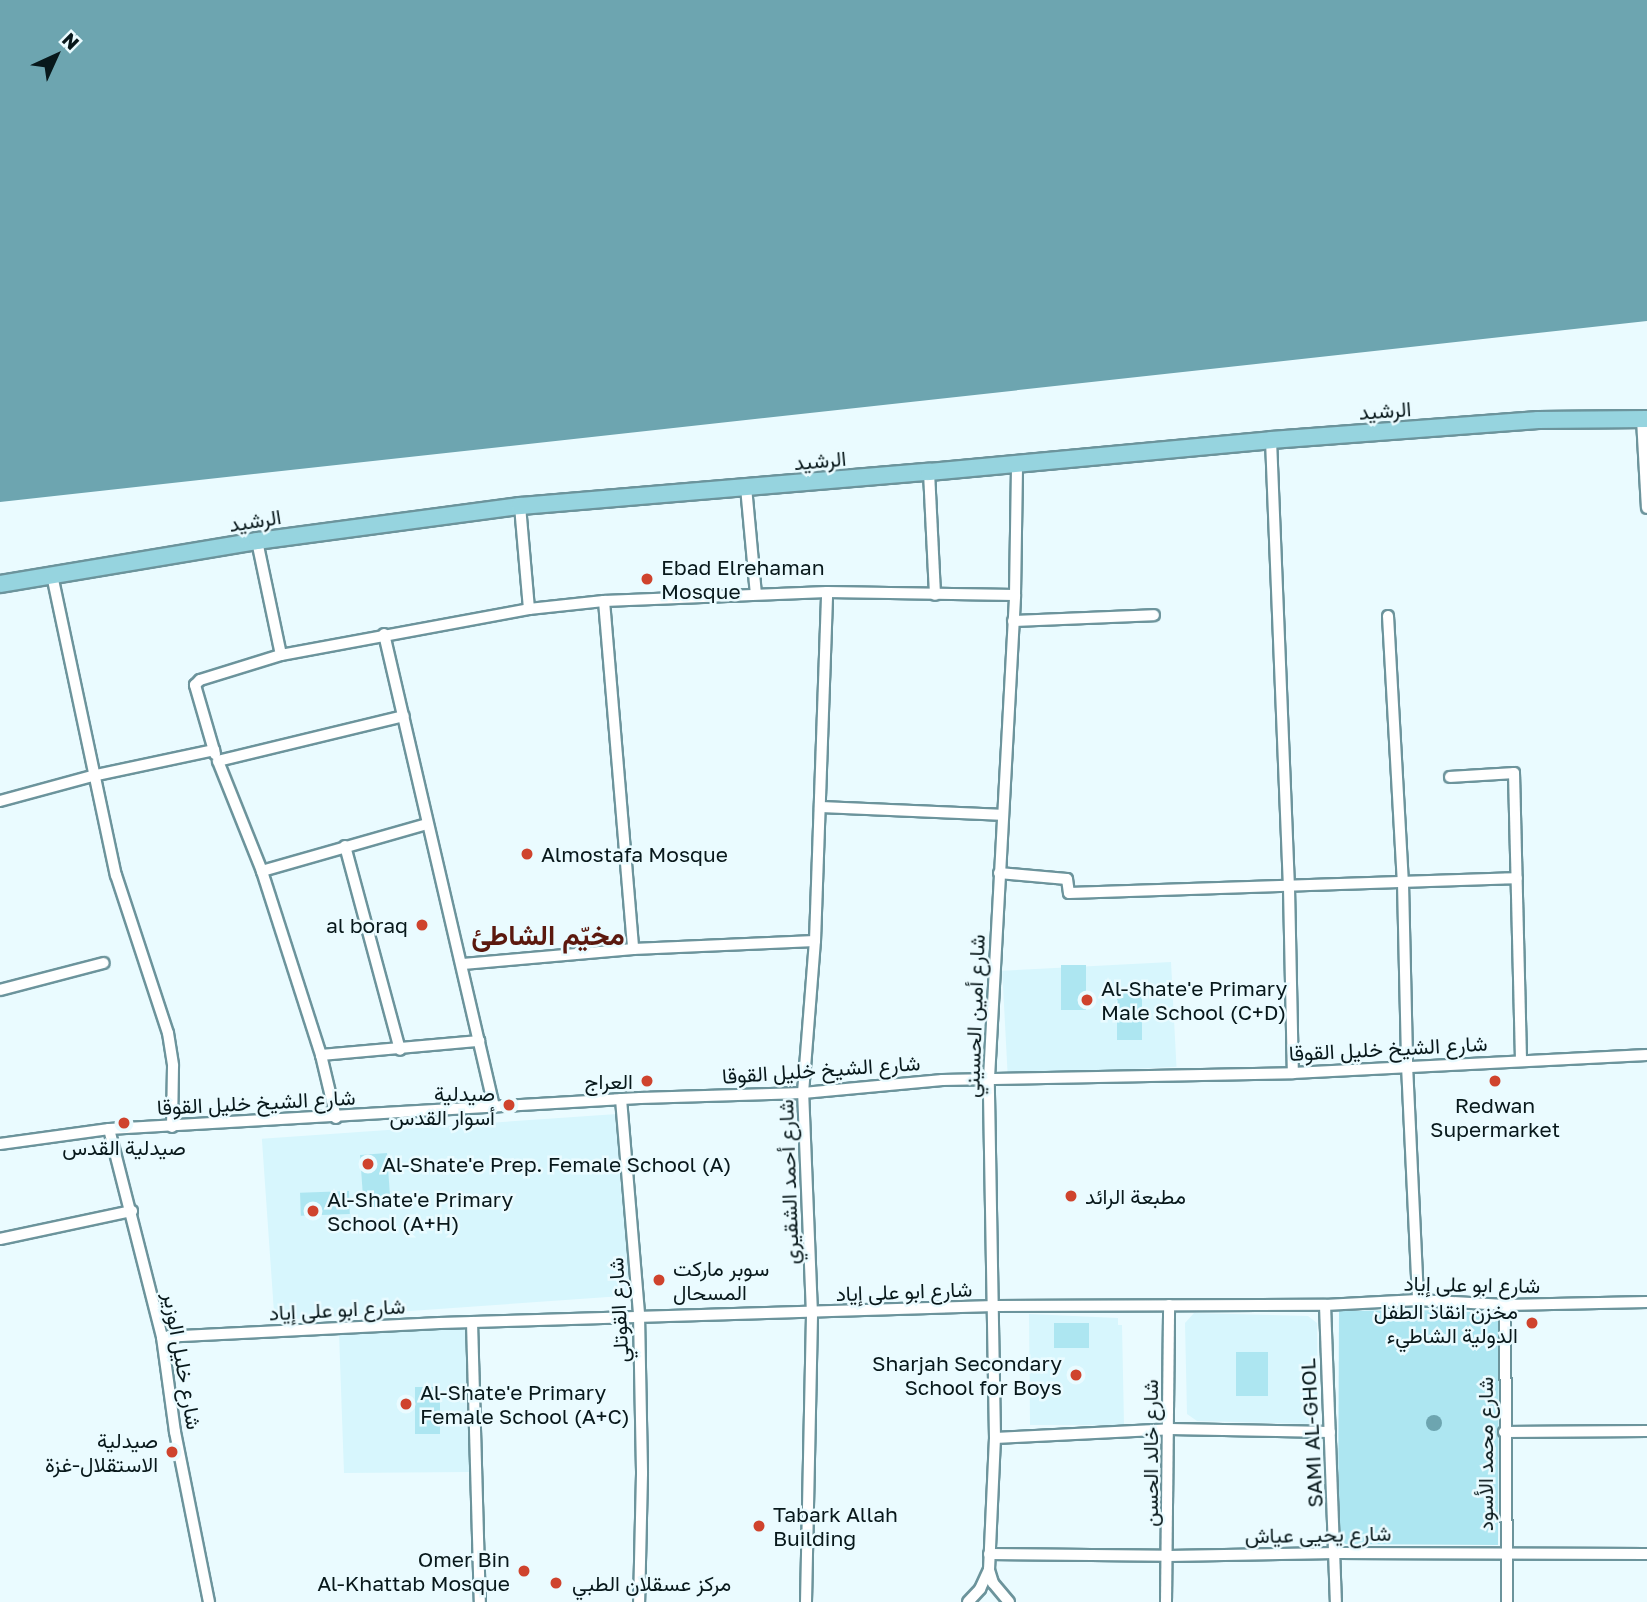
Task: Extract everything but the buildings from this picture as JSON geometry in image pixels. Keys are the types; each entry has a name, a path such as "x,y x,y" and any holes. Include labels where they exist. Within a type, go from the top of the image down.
{"main road":[{"name":"الرشيد","path":"0,584 257,541 520,506 1271,440 1538,420 1644,419"}],"street":[{"path":"1644,419 1647,508"},
{"path":"1271,440 1289,888 1293,1073"},
{"name":"شارع أمين الحسيني","path":"989,1570 995,1438 995,1306 989,1078 1001,815 1015,595 1017,464"},
{"path":"929,472 935,595"},
{"path":"746,487 756,594"},
{"path":"520,506 529,609"},
{"path":"257,541 281,655"},
{"path":"52,575 92,776 116,875 168,1033 173,1066 172,1127"},
{"path":"335,1118 321,1055 262,871 214,750 195,685 200,680 281,655 384,634 529,609 604,601 827,592 1015,595"},
{"name":"شارع أحمد الشقيري","path":"806,1602 812,1314 803,1093 815,941 827,592"},
{"path":"604,601 632,949"},
{"path":"1013,621 1154,615"},
{"path":"1388,616 1403,883 1407,1065 1418,1300"},
{"path":"384,634 494,1106"},
{"path":"218,761 404,716"},
{"path":"0,801 92,776 214,750"},
{"path":"1450,776 1514,773 1521,1060"},
{"path":"820,807 1001,815"},
{"path":"262,871 427,824"},
{"path":"345,846 400,1050"},
{"path":"999,873 1067,879 1069,894 1517,878"},
{"path":"463,964 632,949 815,941"},
{"path":"0,990 104,963"},
{"path":"321,1055 479,1041"},
{"name":"شارع الشيخ خليل القوقا","path":"0,1144 109,1129 335,1118 494,1106 803,1093 989,1078 1293,1073 1407,1065 1647,1055"},
{"name":"شارع القوتلي","path":"621,1100 639,1315 642,1474 639,1602"},
{"name":"شارع خليل الوزير","path":"109,1129 162,1337 175,1432 209,1602"},
{"path":"0,1240 132,1211"},
{"name":"شارع ابو على إياد","path":"162,1337 639,1315 812,1314 995,1306 1325,1305 1418,1300 1505,1305 1647,1302"},
{"name":"شارع خالد الحسن","path":"1166,1602 1170,1429 1169,1305"},
{"name":"SAMI AL-GHOL","path":"1325,1305 1336,1602"},
{"name":"شارع محمد الأسود","path":"1505,1305 1507,1602"},
{"path":"472,1322 480,1602"},
{"path":"995,1438 1170,1429 1331,1432"},
{"path":"1504,1432 1647,1431"},
{"name":"شارع يحيى عياش","path":"989,1554 1647,1554"},
{"path":"968,1602 980,1589 989,1570"},
{"path":"989,1570 993,1583 1009,1602"}],"shaded area":[{"path":"0,0 1647,0 1647,321 0,502"},
{"name":"Al-Shate'e Primary Male School (C+D)","path":"1171,962 1176,1067 1008,1076 1002,971"},
{"path":"1061,965 1086,965 1086,1010 1061,1010"},
{"path":"1117,993 1142,993 1142,1040 1117,1040"},
{"path":"617,1114 630,1296 275,1320 262,1139"},
{"path":"387,1153 391,1206 364,1208 360,1155"},
{"path":"349,1191 350,1214 301,1216 300,1193"},
{"path":"1339,1311 1499,1313 1498,1545 1338,1544"},
{"path":"1194,1313 1308,1316 1317,1323 1318,1412 1312,1424 1197,1421 1187,1414 1185,1323"},
{"name":"Sharjah Secondary School for Boys","path":"1029,1314 1118,1318 1118,1325 1122,1325 1124,1425 1030,1425"},
{"path":"1054,1323 1089,1323 1089,1348 1054,1348"},
{"name":"Al-Shate'e Primary Female School (A+C)","path":"461,1327 472,1336 469,1472 344,1473 339,1333"},
{"path":"1236,1352 1268,1352 1268,1396 1236,1396"},
{"path":"415,1387 440,1387 440,1434 415,1434"},
{"path":"1434,1415 1440,1417 1440,1429 1434,1431 1428,1429 1426,1423 1428,1417"}],"place":[{"name":"Ebad Elrehaman Mosque","path":"647,579"},
{"name":"Almostafa Mosque","path":"527,854"},
{"name":"al boraq","path":"422,925"},
{"name":"Al-Shate'e Primary Male School (C+D)","path":"1087,1000"},
{"name":"العراج","path":"647,1081"},
{"name":"Redwan Supermarket","path":"1495,1081"},
{"name":"صيدلية أسوار القدس","path":"509,1105"},
{"name":"صيدلية القدس","path":"124,1123"},
{"name":"Al-Shate'e Prep. Female School (A)","path":"368,1164"},
{"name":"مطبعة الرائد","path":"1071,1196"},
{"name":"Al-Shate'e Primary School (A+H)","path":"313,1211"},
{"name":"سوبر ماركت المسحال","path":"659,1280"},
{"name":"مخزن انقاذ الطفل الدولية الشاطيء","path":"1532,1323"},
{"name":"Sharjah Secondary School for Boys","path":"1076,1375"},
{"name":"Al-Shate'e Primary Female School (A+C)","path":"406,1404"},
{"name":"صيدلية الاستقلال-غزة","path":"172,1452"},
{"name":"Tabark Allah Building","path":"759,1526"},
{"name":"Omer Bin Al-Khattab Mosque","path":"524,1571"},
{"name":"مركز عسقلان الطبي","path":"556,1583"}],"district":[{"name":"مخيّم الشاطئ","path":"548,935"}]}
